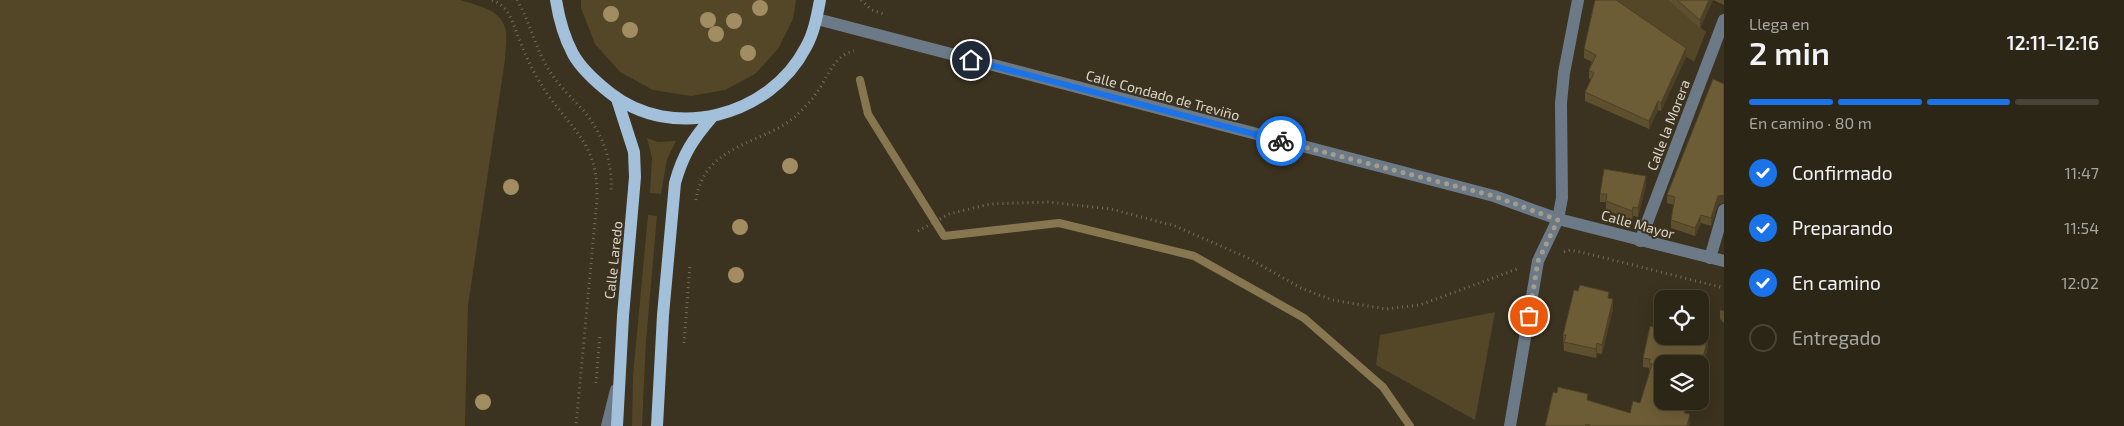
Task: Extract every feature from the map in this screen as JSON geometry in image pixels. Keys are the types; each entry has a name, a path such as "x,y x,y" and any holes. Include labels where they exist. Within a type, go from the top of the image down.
{"main road":[{"path":"556,0 561,27 574,55 593,80 617,99 639,110 663,117 688,119 712,117 748,104 767,93 790,72 806,47 817,19 820,0"},
{"name":"Calle Laredo","path":"617,99 634,152 635,177 619,375 617,426"},
{"path":"657,426 663,314 675,183 688,147 712,117"}],"street":[{"path":"1510,426 1538,261 1558,220 1562,198 1563,88 1571,32 1578,0"},
{"name":"Calle Condado de Treviño","path":"817,19 1494,196 1558,220"},
{"name":"Calle la Morera","path":"1640,241 1724,20"},
{"path":"1710,258 1724,210"},
{"name":"Calle Mayor","path":"1558,220 1724,261"},
{"path":"607,426 619,375"}],"path":[{"path":"492,0 499,3 510,13 537,79 574,126 589,152 596,175 597,199 576,426"},
{"path":"517,0 549,70 584,112 600,135 610,162 611,201"},
{"path":"694,208 697,193 704,176 719,159 736,146 773,130 796,116 816,94 839,58 849,52 861,49"},
{"path":"918,231 949,214 990,204 1049,202 1111,209 1175,226 1248,258 1301,288 1332,300 1386,309 1420,305 1538,261"},
{"path":"1570,250 1724,288"}],"shaded area":[{"path":"0,0 460,0 480,6 498,16 506,32 505,60 468,305 465,426 0,426"},
{"path":"581,0 796,0 793,19 778,49 755,74 725,90 691,96 653,90 620,72 595,44 581,8"},
{"path":"1603,0 1668,0 1706,32 1694,62"},
{"path":"647,138 658,142 676,141 667,159 661,194 650,193 652,158"},
{"path":"648,215 657,216 646,341 642,426 632,426 633,376"},
{"path":"1495,312 1475,420 1376,365 1380,335"}],"building":[{"path":"1595,0 1616,0 1686,48 1661,103 1658,101 1649,121 1585,92 1594,73 1589,70 1596,55 1584,49"},
{"path":"1677,0 1709,0 1700,20"},
{"path":"1713,79 1724,84 1724,195 1718,196 1711,218 1701,215 1695,228 1671,220 1675,197 1667,195"},
{"path":"1604,169 1646,176 1638,208 1633,207 1632,211 1606,201 1607,194 1600,194"},
{"path":"1580,285 1609,292 1608,298 1613,299 1602,345 1597,343 1596,349 1564,342 1566,335 1563,335 1574,290 1578,291"},
{"path":"1650,326 1654,327 1654,345 1706,345 1704,355 1654,355 1654,410 1684,410 1684,413 1690,414 1687,426 1592,426 1586,424 1585,426 1545,426 1553,392 1557,393 1558,387 1588,394 1587,400 1630,413 1633,401 1640,403 1652,364 1649,363 1650,359 1643,358"}],"waterway":[{"path":"860,80 868,114 944,236 1059,223 1194,256 1304,318 1383,387 1410,426"}],"way so far":[{"path":"1281,141 1494,196 1558,220 1538,261 1529,316"}],"route":[{"path":"971,60 1281,141"}]}
